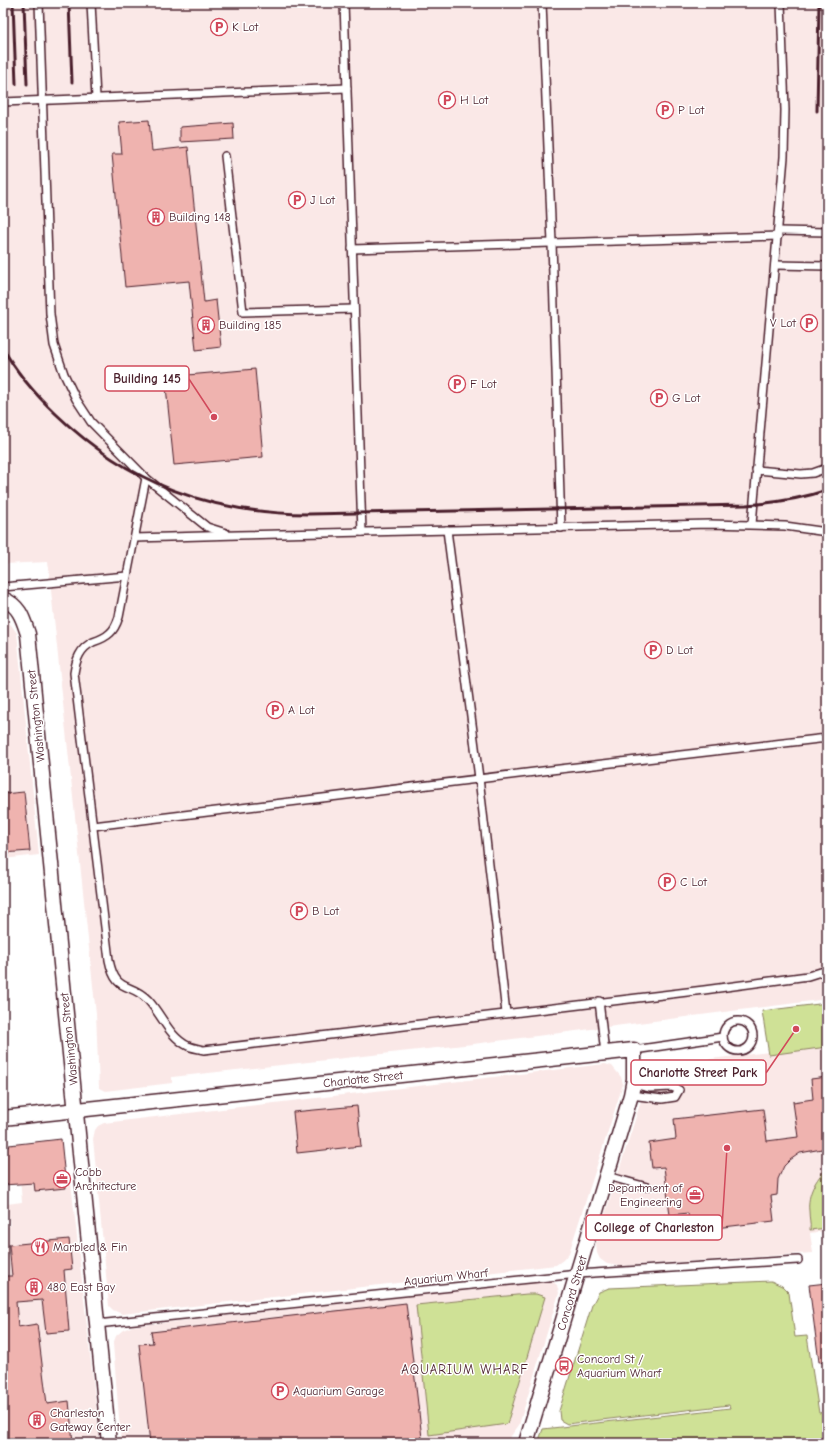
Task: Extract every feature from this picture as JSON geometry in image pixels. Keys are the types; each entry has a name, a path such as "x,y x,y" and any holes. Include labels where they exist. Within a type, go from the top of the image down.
{"street":[{"name":"Washington Street","path":"3,599 14,606 21,613 28,634 109,1443"},
{"name":"Charlotte Street","path":"3,1118 634,1050"},
{"name":"Concord Street","path":"526,1443 632,1090 634,1050"}],"lane":[{"path":"39,3 50,314 54,345 64,374 76,399 91,422 146,478 208,527 218,531 238,535"},
{"path":"92,3 96,98"},
{"path":"344,3 362,532"},
{"path":"542,3 552,243 560,528"},
{"path":"752,524 784,157 785,110 781,3"},
{"path":"3,102 347,88"},
{"path":"225,156 243,312 354,309"},
{"path":"352,249 827,232"},
{"path":"775,265 827,266"},
{"path":"756,470 807,474 827,468"},
{"path":"146,478 120,617 114,629 104,638 90,643 83,650 76,662 74,673 111,972 118,983 141,994 148,1000 179,1041 190,1047 204,1050 704,990 808,976 827,970"},
{"path":"135,538 752,524 785,526 827,532"},
{"path":"447,530 479,778 506,1013"},
{"path":"3,587 127,576"},
{"path":"93,826 479,778 827,738"},
{"path":"599,1002 605,1053"},
{"path":"736,1021 742,1021 747,1024 751,1028 753,1034 750,1045 745,1049 740,1050 734,1050 729,1047 725,1043 723,1037 726,1026 736,1021"},
{"name":"Charlotte Street","path":"634,1050 723,1037"},
{"path":"672,1087 679,1090 675,1097 662,1099 632,1090 672,1087"},
{"path":"607,1176 647,1187"},
{"name":"Aquarium Wharf","path":"97,1324 578,1274 798,1260"}],"shaded area":[{"path":"3,3 827,3 827,999 473,1044 172,1077 172,1083 105,1091 99,1088 96,1014 48,562 3,564"},
{"path":"3,614 17,633 39,855 3,859"},
{"path":"827,1045 827,1231 810,1233 813,1253 620,1266 607,1264 600,1259 597,1253 596,1243 652,1066"},
{"path":"605,1064 612,1066 621,1077 623,1084 569,1253 556,1265 122,1314 113,1310 109,1306 93,1139 95,1130 98,1126 104,1123"},
{"path":"70,1174 100,1443 3,1443 3,1227 10,1226 7,1204 22,1202 20,1177"},
{"path":"552,1281 557,1285 559,1293 519,1425 506,1443 121,1443 113,1344 116,1336 123,1330 133,1326"}],"green space":[{"path":"827,1003 827,1047 769,1055 762,1011"},
{"path":"827,1168 827,1228 810,1230 809,1199 813,1187"},
{"path":"771,1281 782,1286 789,1293 795,1337 807,1336 819,1413 827,1412 827,1443 538,1443 543,1429 730,1408 729,1405 567,1424 560,1420 559,1411 592,1305 599,1292 609,1288"},
{"path":"536,1294 545,1297 507,1424 429,1435 416,1305"}],"building":[{"name":"Building 148","path":"149,120 152,151 188,147 204,302 216,300 221,347 196,350 189,281 125,287 112,154 122,154 119,122"},
{"path":"233,123 234,139 180,142 180,127"},
{"path":"255,369 263,457 174,465 165,377"},
{"path":"24,792 30,851 3,853 3,794"},
{"path":"827,1077 827,1148 800,1153 784,1166 778,1179 777,1195 771,1196 774,1221 690,1231 688,1213 670,1215 664,1167 652,1168 649,1143 676,1139 674,1119 763,1109 767,1141 798,1137 793,1102 813,1099 811,1079"},
{"path":"357,1106 361,1146 297,1153 293,1112"},
{"path":"61,1139 66,1188 35,1191 34,1183 3,1185 3,1147"},
{"path":"69,1239 72,1269 64,1270 69,1331 46,1333 42,1300 16,1302 18,1327 37,1324 47,1404 69,1401 73,1443 3,1443 3,1276 12,1276 9,1245"},
{"path":"827,1283 827,1361 819,1362 809,1285"},
{"name":"Aquarium Garage","path":"406,1303 422,1438 378,1443 150,1443 139,1344 153,1343 151,1332"}],"railway":[{"path":"13,3 16,84"},
{"path":"24,3 27,84"},
{"path":"69,3 72,82"},
{"path":"817,111 819,3"},
{"path":"3,348 20,374 49,407 83,438 112,459 142,476 172,490 204,501 238,508 273,513 309,514 746,505 787,500 827,490"}],"place":[{"name":"K Lot","path":"219,27"},
{"name":"H Lot","path":"447,100"},
{"name":"P Lot","path":"665,110"},
{"name":"J Lot","path":"297,200"},
{"name":"Building 148","path":"156,217"},
{"name":"V Lot","path":"809,323"},
{"name":"Building 185","path":"206,325"},
{"name":"F Lot","path":"457,384"},
{"name":"G Lot","path":"659,398"},
{"name":"Building 145","path":"214,417"},
{"name":"D Lot","path":"653,650"},
{"name":"A Lot","path":"275,710"},
{"name":"C Lot","path":"667,882"},
{"name":"B Lot","path":"299,911"},
{"name":"Charlotte Street Park","path":"796,1029"},
{"name":"College of Charleston","path":"727,1148"},
{"name":"Cobb Architecture","path":"62,1179"},
{"name":"Department of Engineering","path":"695,1195"},
{"name":"Marbled & Fin","path":"40,1247"},
{"name":"480 East Bay","path":"34,1287"},
{"name":"Concord St / Aquarium Wharf","path":"564,1366"},
{"name":"Aquarium Garage","path":"280,1391"},
{"name":"Charleston Gateway Center","path":"37,1420"}],"district":[{"name":"AQUARIUM WHARF","path":"465,1369"}]}
